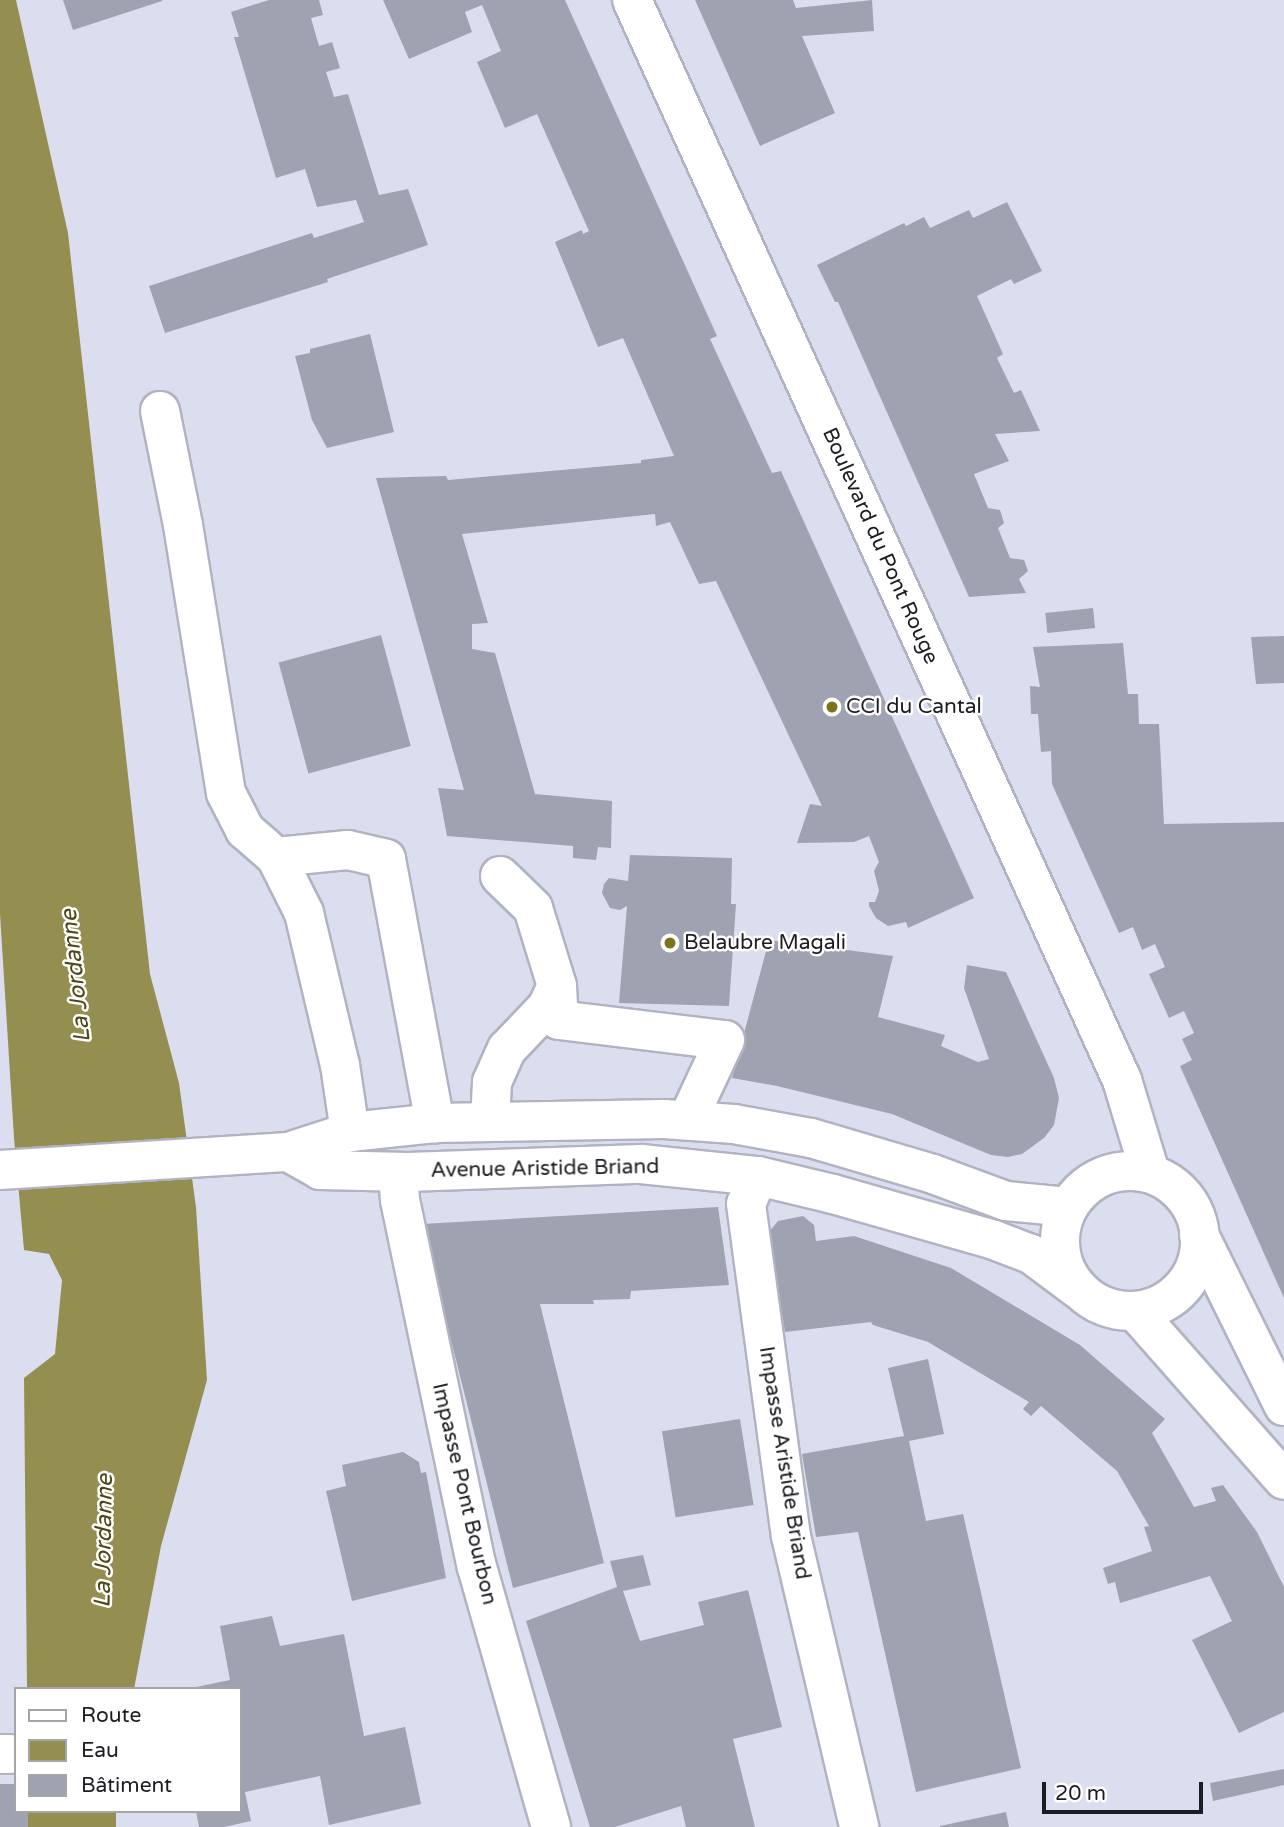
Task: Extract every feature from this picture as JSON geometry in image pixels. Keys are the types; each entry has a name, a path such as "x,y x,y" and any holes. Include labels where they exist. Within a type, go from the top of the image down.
{"main road":[{"name":"Boulevard du Pont Rouge","path":"632,0 1122,1080 1150,1173"},
{"path":"160,411 183,525 226,793 245,830 276,857 304,913 340,1065 350,1132"},
{"path":"276,857 348,850 386,859 435,1123"},
{"path":"500,876 533,908 557,986 559,1020 725,1040 687,1121 599,1164"},
{"path":"490,1122 492,1082 507,1049 547,1007 557,986"},
{"path":"0,1170 288,1152 350,1132 435,1123 585,1118 687,1121 734,1125 811,1138 933,1174 1006,1201 1068,1207"},
{"path":"398,1172 490,1122"},
{"path":"339,1171 435,1123"},
{"name":"Avenue Aristide Briand","path":"288,1152 320,1170 339,1171 398,1172 641,1164 758,1176 833,1194 994,1240 1031,1254 1077,1289"},
{"path":"758,1176 789,1159 919,1193 990,1195"},
{"path":"1126,1171 1150,1173 1171,1184 1188,1202 1198,1223 1200,1248 1194,1271 1180,1292 1159,1305 1135,1311 1114,1311 1094,1302 1077,1289 1066,1272 1060,1252 1060,1229 1068,1207 1083,1188 1102,1175 1126,1171"},
{"name":"Impasse Pont Bourbon","path":"398,1172 400,1200 477,1567 549,1819"},
{"name":"Impasse Aristide Briand","path":"758,1176 746,1204 791,1536 859,1827"},
{"path":"1199,1235 1284,1406"},
{"path":"1135,1311 1284,1480"}],"water":[{"name":"La Jordanne","path":"0,0 16,0 68,233 150,974 179,1083 196,1207 207,1380 161,1546 134,1687 27,1687 24,1378 55,1354 62,1280 49,1254 24,1250 0,914"},
{"path":"28,1813 116,1813 116,1827 28,1827"}],"building":[{"path":"63,0 162,0 162,1 73,30"},
{"path":"269,0 319,0 323,15 311,18 319,46 332,42 340,68 326,72 334,97 348,94 379,195 408,189 428,245 327,279 328,282 165,333 149,286 312,233 314,238 364,222 356,200 317,207 305,169 276,178 234,37 239,37 231,12"},
{"path":"383,0 565,0 717,336 710,339 772,473 781,471 974,898 908,928 906,922 888,926 876,918 869,906 869,902 875,902 879,891 874,871 879,862 869,836 854,842 797,843 810,804 822,806 716,581 699,584 670,522 656,526 655,514 462,534 488,623 472,624 472,649 495,653 535,794 612,801 611,848 598,847 596,860 573,858 573,846 447,836 438,788 464,790 376,478 446,476 448,480 641,463 641,460 674,456 623,338 598,347 555,242 582,230 583,234 589,231 537,114 505,128 477,62 501,51 482,5 465,12 472,32 409,59"},
{"path":"695,0 793,0 796,8 872,0 874,31 802,36 835,113 760,146"},
{"path":"1007,202 1042,271 1014,284 1011,279 977,296 1003,354 997,358 1014,393 1021,390 1040,431 995,434 1009,461 974,474 988,508 1000,510 1004,523 998,528 1010,558 1024,560 1028,571 1019,579 1026,593 969,597 838,302 835,302 817,265 904,223 906,226 924,217 930,228 969,210 973,218"},
{"path":"370,334 394,432 327,448 312,420 295,356 310,353 310,349"},
{"path":"1093,608 1095,628 1047,633 1045,613"},
{"path":"381,635 411,746 308,774 279,662"},
{"path":"1284,636 1284,683 1256,684 1251,637"},
{"path":"1123,643 1128,694 1138,694 1139,724 1159,724 1164,824 1284,822 1284,1298 1180,1066 1192,1060 1182,1039 1194,1033 1184,1011 1169,1018 1149,974 1165,967 1155,944 1142,950 1133,927 1119,933 1052,784 1051,751 1041,752 1038,714 1031,714 1030,686 1040,687 1033,647"},
{"path":"630,855 732,858 731,904 736,904 729,1006 619,1003 627,906 620,910 610,908 602,893 609,878 628,881"},
{"path":"769,940 893,956 878,1017 945,1035 941,1046 978,1062 989,1059 964,988 967,965 1006,972 1054,1078 1059,1098 1054,1125 1044,1138 1022,1154 1008,1157 991,1155 892,1114 732,1078"},
{"path":"718,1207 729,1285 631,1291 630,1299 593,1300 594,1304 540,1304 604,1563 513,1588 422,1224"},
{"path":"803,1216 814,1225 816,1241 854,1236 951,1268 1080,1345 1165,1419 1152,1433 1194,1507 1216,1501 1211,1488 1223,1485 1257,1532 1284,1587 1284,1712 1239,1733 1192,1640 1232,1621 1210,1576 1120,1603 1115,1582 1108,1584 1103,1568 1152,1551 1144,1527 1149,1526 1117,1471 1041,1406 1031,1416 1023,1409 1029,1402 928,1342 873,1325 871,1322 785,1332 769,1232 778,1221"},
{"path":"928,1359 944,1434 909,1441 926,1521 963,1514 1021,1768 916,1792 858,1532 816,1537 802,1454 904,1436 888,1368"},
{"path":"740,1419 754,1505 676,1517 662,1431"},
{"path":"403,1452 419,1462 421,1473 426,1472 446,1578 352,1601 326,1491 346,1486 342,1465"},
{"path":"643,1555 651,1585 623,1591 640,1641 704,1625 698,1602 748,1590 782,1727 733,1739 755,1827 686,1827 681,1806 615,1827 590,1827 526,1621 617,1587 610,1561"},
{"path":"272,1616 280,1646 344,1634 364,1736 405,1727 421,1804 329,1825 320,1776 245,1792 251,1821 224,1827 199,1827 196,1813 242,1813 242,1687 196,1687 230,1680 220,1626"},
{"path":"1284,1769 1284,1785 1213,1801 1210,1783"},
{"path":"0,1784 14,1784 14,1813 28,1813 28,1827 0,1827"},
{"path":"1006,1812 1009,1827 940,1827 940,1826"}],"place":[{"name":"CCI du Cantal","path":"832,707"},
{"name":"Belaubre Magali","path":"670,943"}]}
